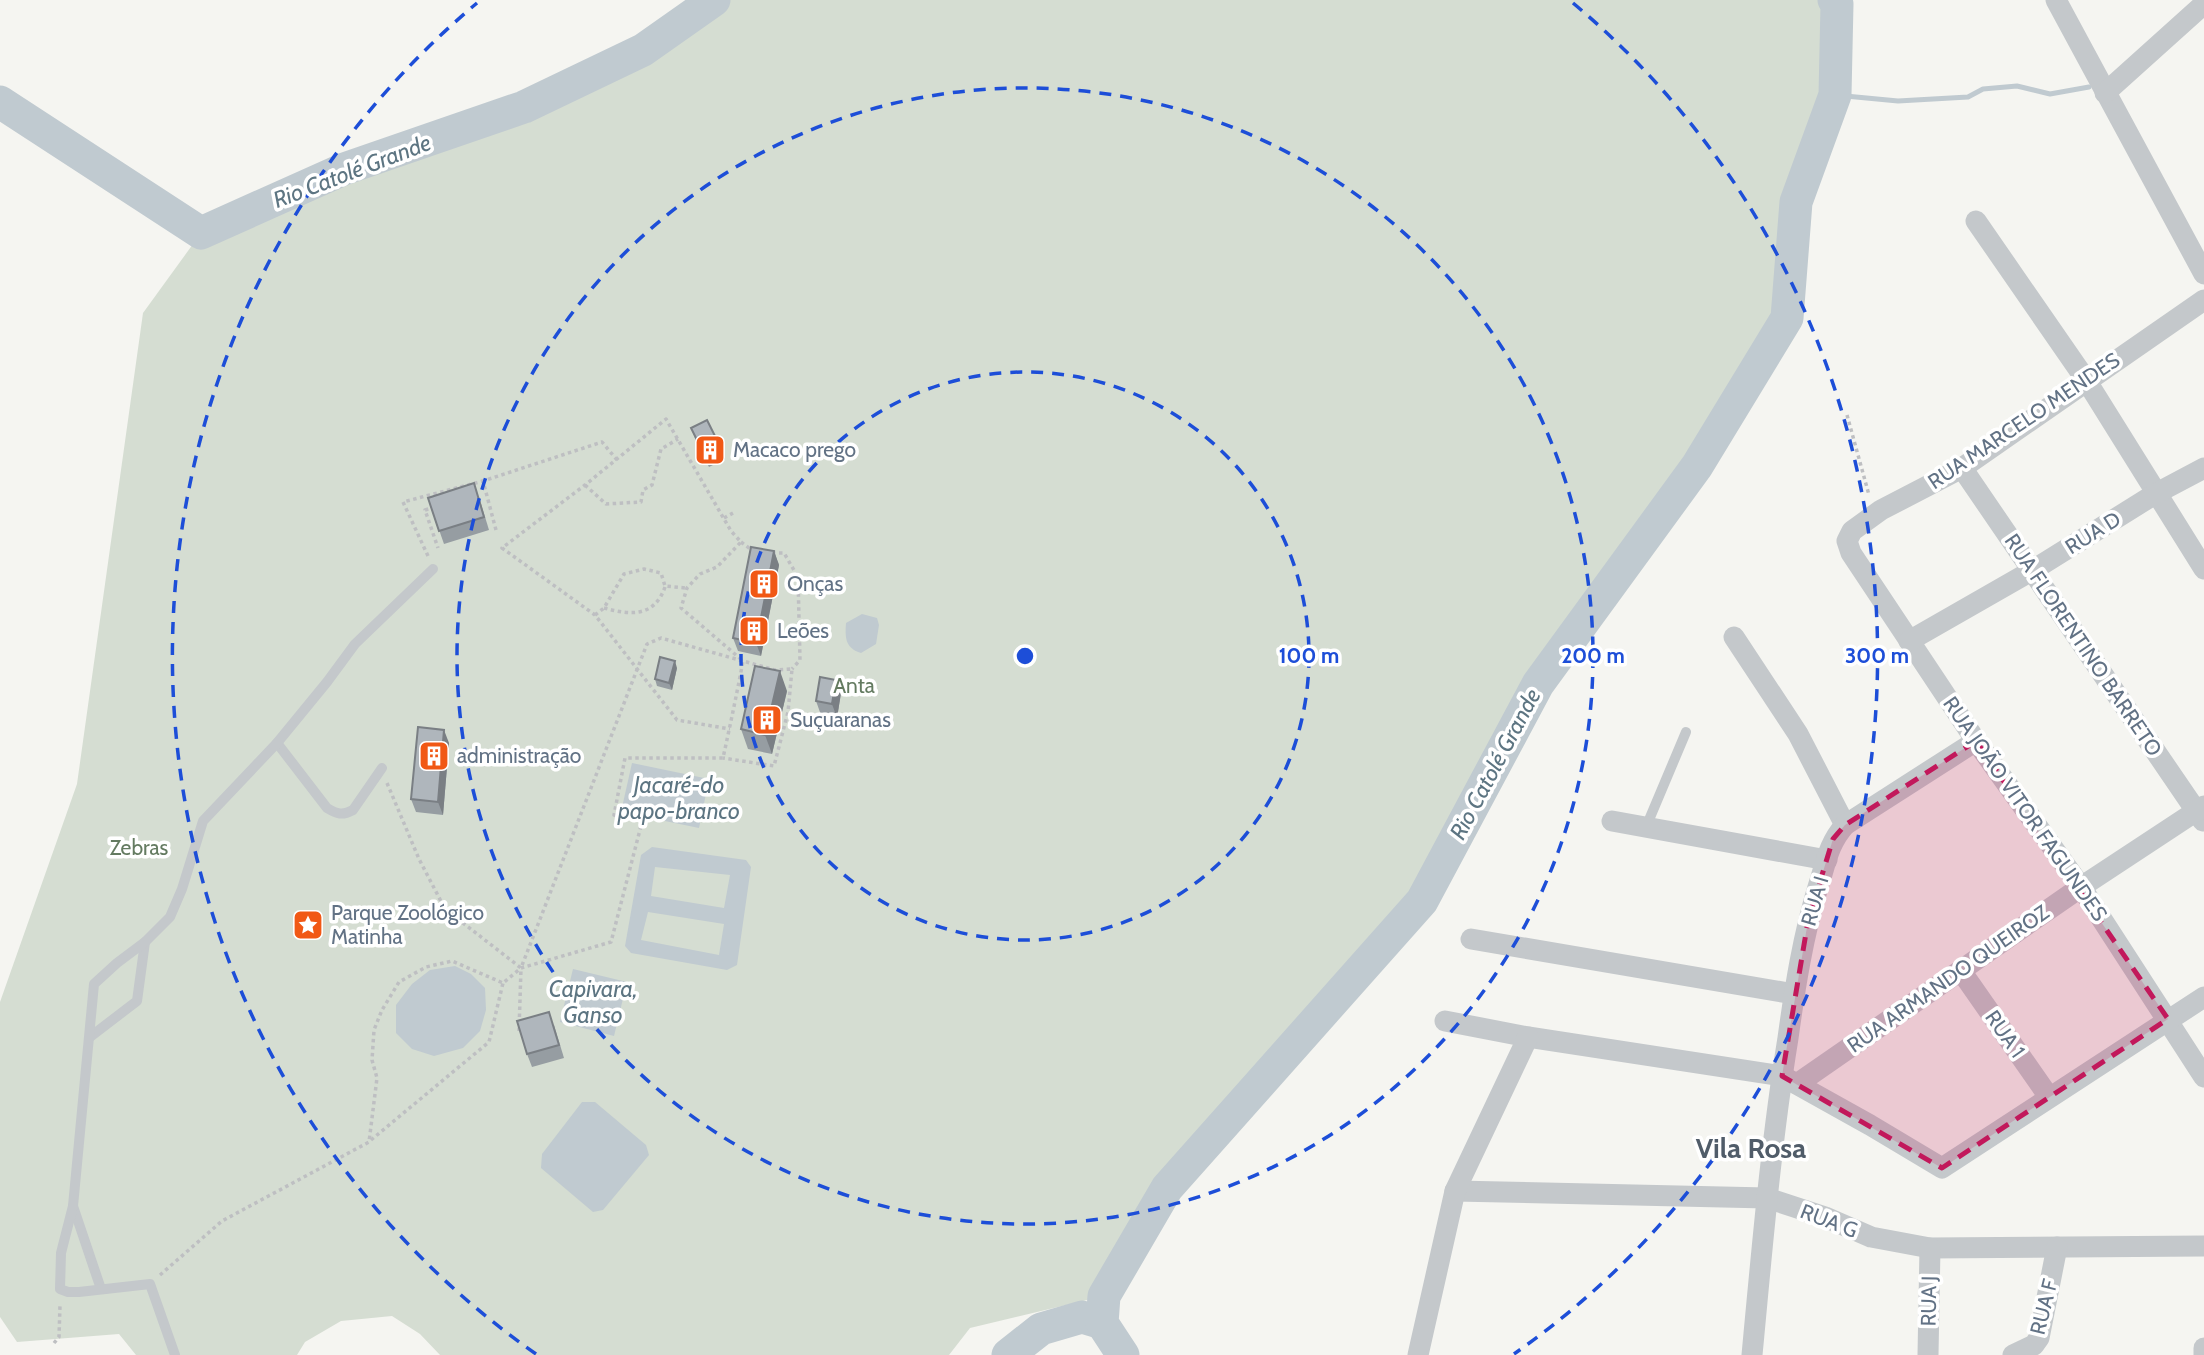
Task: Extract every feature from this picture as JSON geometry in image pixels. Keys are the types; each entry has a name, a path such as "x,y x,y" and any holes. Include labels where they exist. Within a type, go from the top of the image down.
{"street":[{"path":"2056,0 2204,274"},
{"path":"2105,93 2204,4"},
{"path":"1976,221 2085,380 2204,569"},
{"name":"RUA MARCELO MENDES","path":"1847,541 1852,531 1881,510 1962,468 2085,380 2204,300"},
{"name":"RUA FLORENTINO BARRETO","path":"1962,468 2201,813"},
{"name":"RUA D","path":"1909,641 2033,570 2155,494 2204,468"},
{"name":"RUA JOÃO VITOR FAGUNDES","path":"1847,541 1909,641 1976,741 2081,887 2204,1077"},
{"path":"1734,637 1798,734 1845,825 1976,741"},
{"name":"RUA ARMANDO QUEIROZ","path":"1789,1080 1961,971 2081,887 2201,813"},
{"path":"1612,821 1827,860"},
{"name":"RUA I","path":"1752,1355 1767,1198 1789,1080 1794,994 1808,921 1833,839 1845,825"},
{"path":"1471,939 1794,994"},
{"name":"RUA 1","path":"1961,971 2049,1097"},
{"path":"1445,1021 1789,1080 1942,1168 2204,997"},
{"path":"1419,1355 1455,1191 1528,1037"},
{"name":"RUA G","path":"1455,1191 1767,1198 1825,1217 1871,1237 1930,1248 2204,1246"},
{"name":"RUA F","path":"2013,1355 2025,1351 2039,1338 2057,1247"},
{"name":"RUA J","path":"1928,1355 1930,1248"},
{"path":"2204,1348 2204,1355"}],"lane":[{"path":"175,1355 150,1284 68,1292 60,1289 61,1253 73,1206 94,984 145,943 170,917 203,821 277,743 355,644 432,565"},
{"path":"1646,827 1686,732"},
{"path":"277,743 327,808 339,815 353,810 382,768"},
{"path":"90,1037 137,1001 145,943"},
{"path":"73,1206 101,1289"}],"path":[{"path":"1847,415 1868,494 1881,510"},
{"path":"150,1284 222,1221 369,1142 489,1042 503,984 521,968 611,942 642,822 614,815 625,758 723,758 774,766 788,712 792,669 800,660 798,578 784,554 751,551 741,542 724,519 666,419 502,548 595,615 677,720 730,729"},
{"path":"585,485 606,504 641,502 643,489 652,485 661,449 678,439"},
{"path":"432,565 403,502 483,481 602,442 617,460"},
{"path":"483,481 496,530"},
{"path":"474,495 486,491"},
{"path":"438,506 425,510 438,548"},
{"path":"724,519 733,513"},
{"path":"741,542 717,567 700,574 687,588 681,608 744,661"},
{"path":"595,615 604,608 624,574 644,569 661,573 665,586 660,599 648,609 629,614 604,608"},
{"path":"665,586 687,588"},
{"path":"519,1031 521,968 647,644 661,638 775,670 792,669"},
{"path":"723,758 744,661"},
{"path":"382,768 391,796 444,909 521,968"},
{"path":"369,1142 377,1078 372,1060 374,1030 382,1010 399,982 426,967 452,961 503,984"},
{"path":"54,1343 59,1337 60,1289"}],"highlighted area":[{"path":"1976,741 2168,1019 1942,1168 1782,1076 1808,921 1833,839 1845,825"}],"green space":[{"path":"714,0 1834,0 1837,4 1835,95 1796,202 1787,318 1697,466 1538,684 1422,901 1167,1188 1104,1296 970,1328 949,1355 440,1355 420,1334 392,1316 341,1321 305,1342 297,1355 136,1355 119,1334 17,1342 0,1317 0,1002 77,784 143,313 201,233 344,169 524,107 643,50"}],"water":[{"path":"862,614 877,618 879,625 876,644 861,653 849,645 846,623"},
{"name":"Jacaré-do papo-branco","path":"632,763 709,779 699,828 621,812"},
{"path":"652,847 746,860 751,867 737,965 727,970 631,953 625,946 641,855","holes":["655,867 730,875 724,908 651,896","648,912 724,924 719,955 641,940"]},
{"path":"455,966 471,974 485,988 486,1010 480,1031 463,1048 434,1056 412,1049 396,1033 396,1005 412,984 430,970"},
{"name":"Capivara, Ganso","path":"573,969 627,982 614,1036 560,1022"},
{"path":"582,1102 595,1102 646,1145 649,1155 603,1210 593,1212 541,1168 542,1154"}],"building":[{"path":"707,420 720,446 704,454 691,428"},
{"path":"474,483 484,517 439,531 428,498"},
{"path":"751,547 774,551 756,643 733,638"},
{"path":"660,657 675,661 669,683 655,679"},
{"path":"755,666 780,671 765,735 741,729"},
{"path":"820,677 836,680 832,704 816,701"},
{"path":"418,727 444,730 438,802 411,799"},
{"path":"549,1012 559,1045 527,1054 517,1021"}],"waterway":[{"name":"Rio Catolé Grande","path":"0,102 201,233 344,169 524,107 643,50 714,0"},
{"name":"Rio Catolé Grande","path":"1123,1355 1102,1323 1104,1296 1167,1188 1422,901 1538,684 1697,466 1787,318 1796,202 1835,95 1837,4 1834,0"},
{"path":"1835,95 1898,101 1968,97 1983,89 2017,86 2050,94 2089,87"},
{"name":"Rio Catolé Grande","path":"1008,1355 1041,1329 1082,1317 1102,1323"}],"place":[{"name":"Macaco prego","path":"710,450"},
{"name":"Onças","path":"764,584"},
{"name":"Leões","path":"754,631"},
{"name":"Suçuaranas","path":"767,720"},
{"name":"administração","path":"434,756"},
{"name":"Parque Zoológico Matinha","path":"308,925"}],"district":[{"name":"Vila Rosa","path":"1751,1148"}],"park label":[{"name":"Anta","path":"854,686"},
{"name":"Zebras","path":"139,848"}]}
